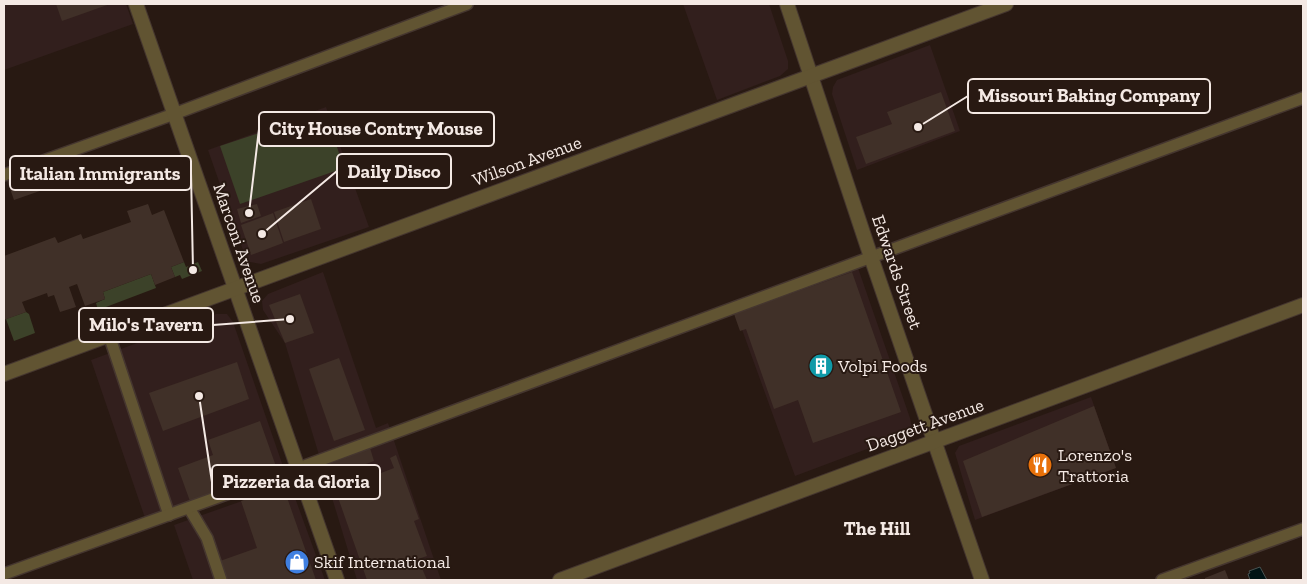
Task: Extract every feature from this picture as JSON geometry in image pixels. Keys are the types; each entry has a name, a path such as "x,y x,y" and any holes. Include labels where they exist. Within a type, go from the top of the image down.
{"street":[{"name":"Marconi Avenue","path":"136,4 337,580"},
{"name":"Edwards Street","path":"787,4 871,257 982,580"},
{"name":"Wilson Avenue","path":"4,374 1006,4"},
{"name":"Daggett Avenue","path":"560,580 1303,305"}],"lane":[{"path":"4,175 174,114 467,4"},
{"path":"4,574 299,468 1303,98"},
{"path":"110,335 169,515"},
{"path":"189,508 206,538 222,580"},
{"path":"1162,580 1303,529"}],"shaded area":[{"path":"4,4 126,4 133,24 4,70"},
{"path":"683,4 769,4 788,61 788,69 780,76 717,100"},
{"path":"930,45 960,131 857,170 832,94 837,80"},
{"path":"326,107 369,227 261,264 250,262 244,253 208,150"},
{"name":"Volpi Foods","path":"858,268 912,427 907,434 795,476 736,313"},
{"path":"323,272 376,428 388,423 441,580 357,580 285,343 263,310 262,301 268,294"},
{"path":"216,314 227,314 233,322 284,469 145,518 91,360"},
{"name":"Lorenzo's Trattoria","path":"1091,397 1116,468 975,520 955,453 959,446"},
{"path":"290,484 325,580 193,580 174,525"},
{"path":"1260,567 1267,580 1250,580 1249,571"}],"green space":[{"path":"325,111 344,168 240,204 220,146"},
{"path":"184,262 186,267 198,262 202,271 182,279 180,275 175,277 171,267"},
{"path":"151,274 156,288 98,310 96,303 105,299 103,292"},
{"path":"26,312 29,314 35,333 14,341 6,319"}],"building":[{"path":"56,4 110,4 62,21"},
{"path":"941,92 955,131 866,164 856,137 892,124 887,112"},
{"path":"70,158 77,178 14,200 7,180"},
{"path":"311,199 321,229 284,242 274,212"},
{"path":"148,204 152,215 164,210 184,262 171,267 175,277 155,285 151,274 103,292 105,299 85,306 77,284 69,287 76,307 60,312 54,295 48,297 47,293 22,302 26,312 4,320 4,256 55,237 58,243 81,234 83,239 131,222 127,211"},
{"path":"257,204 261,216 241,223 237,209"},
{"path":"273,213 283,243 251,255 241,225"},
{"name":"Volpi Foods","path":"852,272 901,412 813,443 798,400 774,409 746,329 740,331 734,314"},
{"path":"300,294 314,333 285,343 269,305"},
{"path":"339,358 365,430 334,441 309,369"},
{"path":"237,362 249,399 163,431 149,393"},
{"name":"Lorenzo's Trattoria","path":"1094,406 1116,468 982,517 963,461"},
{"path":"260,421 278,472 191,504 178,468 213,455 208,440"},
{"path":"370,448 374,461 331,477 327,465"},
{"path":"396,455 419,519 414,521 427,556 418,559 427,580 367,580 334,486 380,470 381,473 394,468 390,458"},
{"path":"283,486 316,580 226,580 220,561 257,548 241,501"},
{"path":"1225,570 1229,580 1205,580 1205,578"}],"place":[{"name":"Missouri Baking Company","path":"918,127"},
{"name":"City House Contry Mouse","path":"249,213"},
{"name":"Daily Disco","path":"262,234"},
{"name":"Italian Immigrants","path":"193,270"},
{"name":"Milo's Tavern","path":"290,319"},
{"name":"Volpi Foods","path":"821,366"},
{"name":"Pizzeria da Gloria","path":"199,396"},
{"name":"Lorenzo's Trattoria","path":"1040,465"},
{"name":"Skif International","path":"297,562"}],"district":[{"name":"The Hill","path":"877,528"}]}
